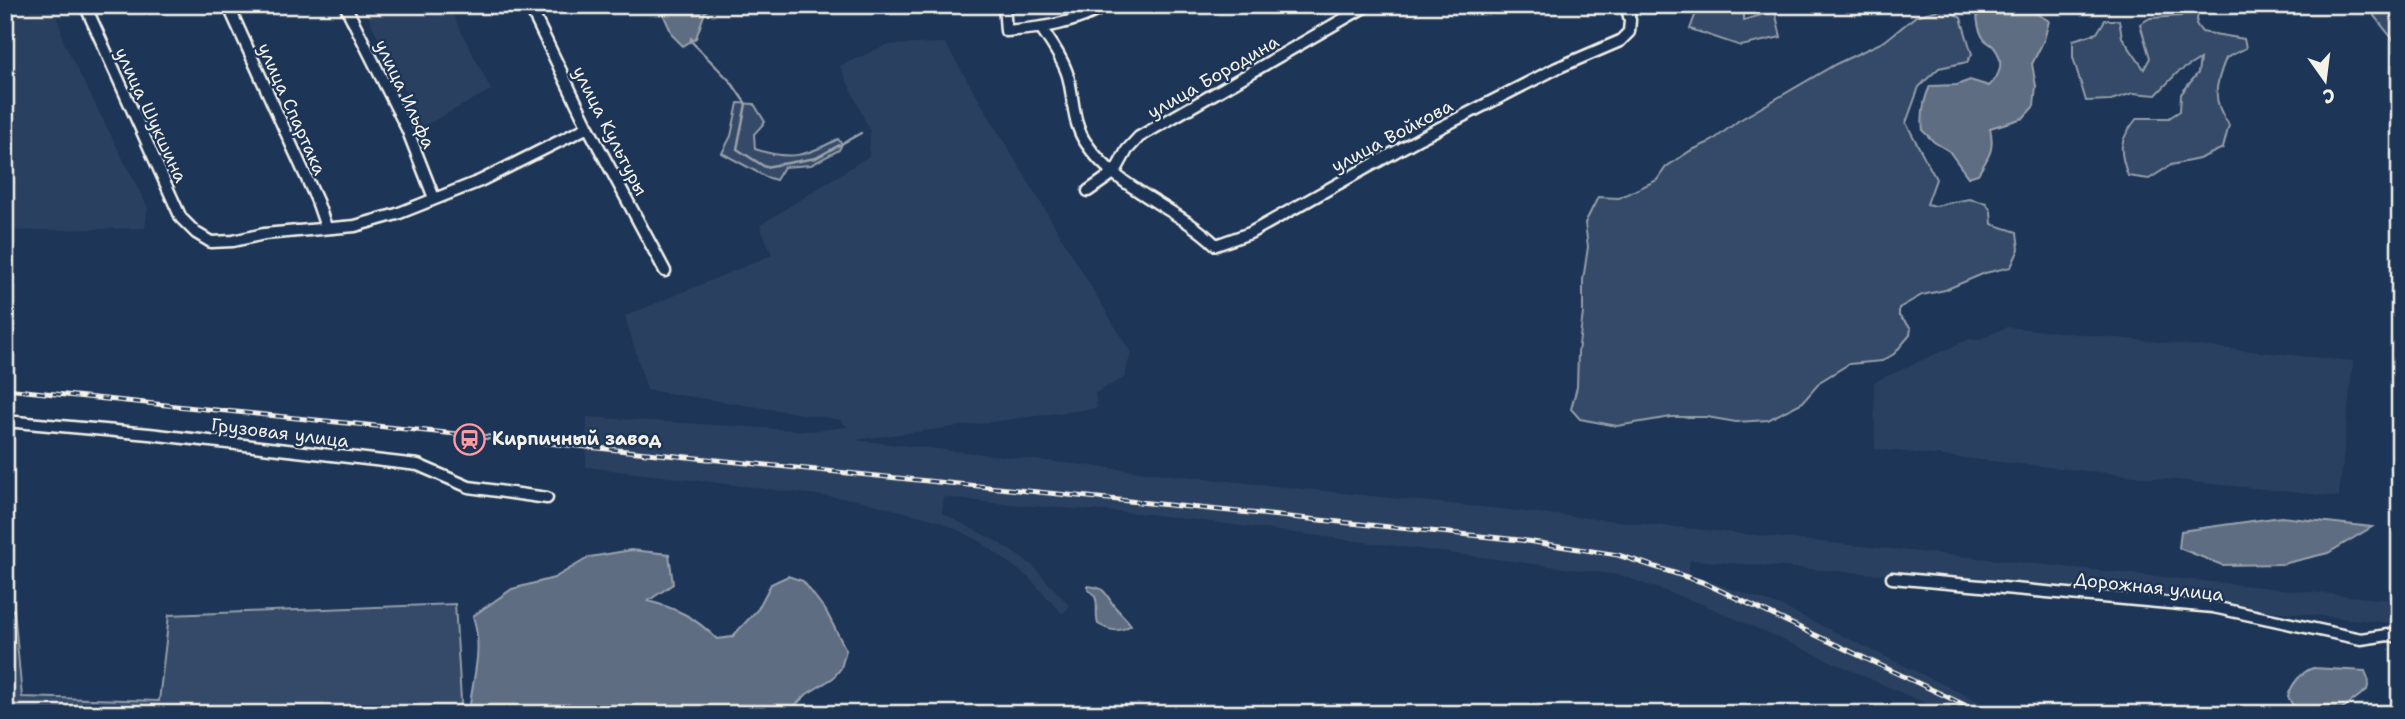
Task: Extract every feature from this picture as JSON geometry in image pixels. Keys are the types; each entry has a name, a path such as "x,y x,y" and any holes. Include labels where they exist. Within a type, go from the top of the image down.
{"street":[{"name":"улица Шукшина","path":"85,5 181,218 196,233 211,242 326,227"},
{"name":"улица Спартака","path":"228,5 317,201 326,227"},
{"name":"улица Ильфа","path":"345,5 407,129 434,198"},
{"name":"улица Культуры","path":"529,5 588,127 665,271"},
{"path":"1004,5 1006,31 1042,29 1083,18 1107,5"},
{"name":"улица Бородина","path":"1088,191 1115,173 1126,150 1139,137 1368,5"},
{"name":"улица Войкова","path":"1115,173 1156,204 1196,228 1216,245 1250,233 1420,138 1557,68 1620,41 1629,32 1630,20 1626,5"},
{"path":"1042,29 1068,74 1080,134 1099,160 1115,173"},
{"path":"326,227 355,226 397,214 480,181 588,127"},
{"name":"Грузовая улица","path":"5,421 149,434 418,465 469,487 547,498"},
{"name":"Дорожная улица","path":"1892,578 2213,607 2361,639 2388,635 2400,637"}],"shaded area":[{"path":"33,5 52,5 63,41 148,208 145,228 5,231 5,21 29,12"},
{"path":"362,5 448,5 491,90 422,127"},
{"path":"659,5 712,5 705,12 696,38 683,46 673,36"},
{"path":"1699,5 1768,5 1744,11 1744,20 1775,11 1781,37 1741,46 1690,29"},
{"path":"1977,5 2022,5 2049,21 2044,40 2032,64 2036,86 2034,106 2023,118 1990,128 1992,142 1988,157 1978,174 1968,177 1949,151 1923,131 1922,113 1930,86 1957,85 1970,80 1989,86 1996,77 2000,67 1999,57 1980,31"},
{"path":"2179,5 2200,5 2196,24 2202,32 2244,39 2246,48 2226,58 2217,84 2219,108 2229,125 2223,148 2199,159 2171,165 2149,179 2128,176 2122,151 2127,133 2137,118 2169,118 2180,111 2181,94 2198,73 2200,59 2177,73 2156,95 2133,93 2111,100 2086,101 2073,57 2073,40 2097,33 2105,20 2119,20 2122,37 2144,69 2150,58 2140,24 2150,18 2181,16"},
{"path":"2376,5 2400,5 2400,48 2374,16"},
{"path":"1946,8 1961,18 1972,54 1967,62 1939,68 1919,87 1906,123 1936,179 1927,204 1935,206 1969,199 1986,203 1991,211 1992,224 2017,232 2019,249 2011,267 1985,273 1945,290 1922,295 1899,308 1899,316 1911,328 1910,335 1894,354 1882,361 1849,364 1821,381 1803,402 1768,420 1736,422 1707,417 1671,417 1617,426 1580,419 1571,409 1577,387 1583,280 1588,247 1585,223 1598,197 1619,198 1657,180 1666,167 1690,151 1712,141 1738,121 1836,64 1885,41 1916,16"},
{"path":"945,43 1131,353 1124,378 1095,393 1097,408 855,440 1246,483 2400,599 2400,624 2008,584 1690,560 1688,574 1781,606 2004,714 1949,714 1702,604 1619,575 1148,514 944,497 942,513 998,542 1032,565 1070,606 1063,614 1030,579 1008,562 978,540 939,521 858,500 586,467 587,417 810,431 847,427 841,420 647,390 625,316 772,255 760,225 869,156 870,131 840,66 886,45"},
{"path":"738,103 754,104 765,122 754,134 755,149 788,156 807,153 838,139 842,144 839,150 811,165 784,167 776,180 766,177 722,153 731,136"},
{"path":"2007,327 2353,361 2339,497 1875,449 1874,382 1969,339 1978,340"},
{"path":"2281,517 2372,527 2328,553 2283,564 2222,565 2179,548 2181,531"},
{"path":"631,550 669,554 673,584 648,601 686,615 717,639 732,637 758,609 771,584 788,576 803,581 826,611 846,650 841,668 833,678 807,694 786,714 469,714 477,653 473,616 512,589 554,578 590,557"},
{"path":"1088,586 1104,592 1131,625 1114,630 1098,624 1095,597 1088,590"},
{"path":"455,604 460,714 5,714 5,616 14,609 22,697 159,701 169,615"},
{"path":"2313,668 2365,671 2369,681 2367,690 2339,711 2298,714 2288,697 2289,692 2301,676"}],"waterway":[{"path":"691,38 731,82 746,104 737,149 765,167 816,158 861,133"}],"railway":[{"path":"5,389 1520,540 1618,555 1702,582 1984,714"}],"place":[{"name":"Кирпичный завод","path":"469,439"}]}
